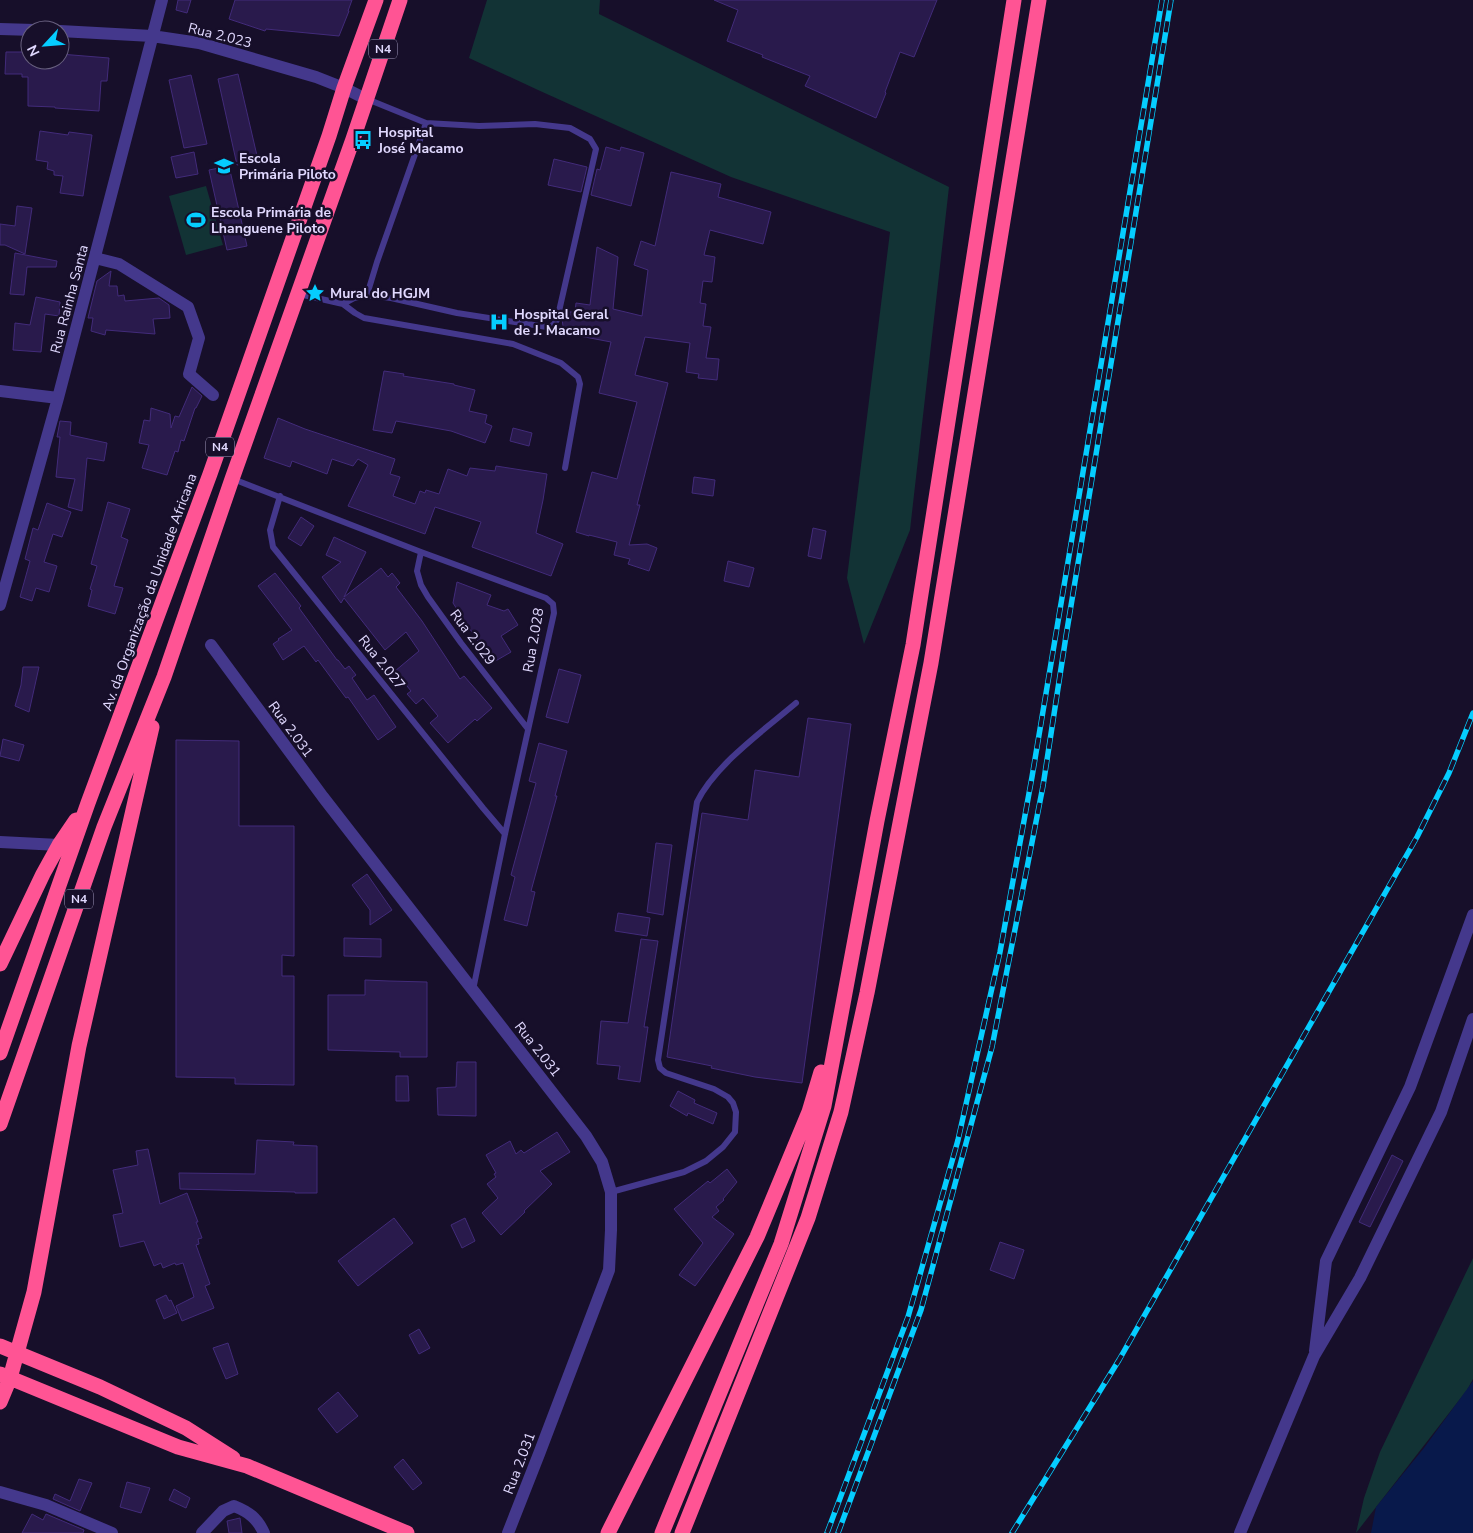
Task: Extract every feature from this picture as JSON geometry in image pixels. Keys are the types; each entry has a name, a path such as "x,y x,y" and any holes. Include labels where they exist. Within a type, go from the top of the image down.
{"highway":[{"name":"Av. da Organização da Unidade Africana","path":"0,1053 88,803 210,474 376,0"},
{"name":"N4","path":"0,1124 104,827 164,677 232,478 354,139 400,0"},
{"path":"662,1533 781,1244 824,1106 913,645 1014,0"},
{"path":"682,1533 808,1218 841,1112 867,993 931,663 1038,0"},
{"path":"0,1402 5,1376 17,1353 34,1292 79,1046 164,677"},
{"path":"0,964 43,874 59,845 88,803"},
{"path":"608,1533 757,1237 809,1112 845,992"},
{"path":"0,1346 93,1384 186,1428 247,1466"},
{"path":"5,1376 178,1447 247,1466 407,1533"}],"street":[{"name":"Rua Rainha Santa","path":"0,605 58,398 162,0"},
{"path":"0,29 20,30"},
{"name":"Rua 2.023","path":"70,32 152,36 199,43 316,77 366,99"},
{"path":"95,258 119,264 188,307 199,338 189,374 213,395"},
{"path":"0,391 58,398"},
{"name":"Rua 2.031","path":"211,646 323,797 586,1136 602,1162 611,1192 608,1270 508,1533"},
{"path":"0,842 59,845"},
{"path":"1314,1356 1326,1262 1410,1087 1473,915"},
{"path":"1240,1533 1314,1356 1360,1278 1441,1112 1473,1019"},
{"path":"0,1492 46,1505 112,1533"},
{"path":"202,1533 223,1512 234,1506 247,1511 256,1519 264,1533"}],"lane":[{"path":"344,304 354,298 368,295 391,298 457,313 547,327 553,326 558,320 596,148 590,139 570,128 535,124 480,126 426,123 366,99"},
{"path":"368,295 377,262 426,123"},
{"path":"298,294 344,304 364,318 513,344 561,363 574,372 580,384 565,468"},
{"name":"Rua 2.028","path":"232,478 421,552 546,598 553,604 554,613 473,990"},
{"name":"Rua 2.027","path":"280,496 270,530 273,547 505,834"},
{"name":"Rua 2.029","path":"421,552 417,571 421,585 428,597 461,643 528,728"},
{"path":"611,1192 684,1172 706,1161 724,1147 735,1132 736,1112 733,1103 728,1097 714,1089 666,1073 660,1068 658,1060 697,802 707,785 733,757 796,703"}],"green space":[{"path":"487,0 600,0 599,14 949,187 910,530 864,644 847,578 890,232 731,177 469,58"},
{"name":"Escola Primária de Lhanguene Piloto","path":"206,186 223,245 186,255 169,196"},
{"path":"1473,1258 1473,1379 1467,1390 1356,1533 1364,1498 1380,1452"}],"water":[{"path":"1473,1381 1473,1533 1371,1533 1376,1507 1424,1448"}],"building":[{"path":"178,0 191,0 187,13 176,10"},
{"path":"235,0 352,0 339,36 266,29 265,31 229,19"},
{"path":"714,0 937,0 914,57 900,52 876,118 805,86 810,76 727,41 738,10"},
{"path":"6,52 20,52 20,70 70,70 70,55 109,58 107,81 101,81 99,111 28,106 28,77 22,77 22,74 5,74"},
{"path":"238,74 258,160 237,165 218,79"},
{"path":"191,75 207,144 184,148 169,80"},
{"path":"40,131 68,135 69,132 92,135 83,196 60,193 63,176 54,175 54,171 47,169 48,162 36,160"},
{"path":"606,147 620,151 621,147 644,153 631,206 591,195 597,169 600,170"},
{"path":"194,152 198,174 176,178 171,157"},
{"path":"554,159 587,167 581,192 548,185"},
{"path":"229,166 247,246 227,250 209,170"},
{"path":"671,172 721,184 718,197 771,212 763,244 710,230 704,255 715,257 712,282 703,281 700,303 706,304 703,326 711,327 706,358 719,359 717,380 698,378 699,374 686,372 690,343 645,337 635,375 668,383 637,505 640,505 629,545 647,544 657,548 649,571 628,564 630,559 614,555 617,542 576,532 592,472 617,479 637,402 599,393 611,342 564,333 562,319 564,312 575,312 576,303 590,305 597,247 618,257 613,309 642,316 648,270 634,265 641,241 655,246"},
{"path":"17,206 32,208 25,254 5,245 0,245 0,224 15,226"},
{"path":"15,253 57,261 56,267 27,267 24,295 10,294"},
{"path":"111,271 109,286 117,286 118,296 124,295 125,301 159,298 169,305 170,318 153,319 155,334 106,330 105,335 91,331 93,318 88,318 97,281"},
{"path":"36,297 60,302 59,316 45,314 41,352 13,350 15,323 30,325"},
{"path":"384,371 454,384 475,390 469,411 487,415 485,423 492,426 485,443 451,431 396,421 392,433 373,430"},
{"path":"192,387 202,396 195,408 184,441 181,440 178,452 175,451 167,475 142,468 149,445 139,443 144,420 150,421 151,408 170,414 171,428 175,416 179,417"},
{"path":"278,418 395,459 390,474 400,477 393,496 415,504 420,491 425,493 426,490 439,494 448,469 467,476 470,468 495,471 496,466 547,474 536,533 563,544 551,576 472,547 481,522 435,507 425,534 348,506 368,465 358,459 353,466 332,459 327,474 292,461 290,467 264,458"},
{"path":"60,421 71,422 70,435 107,443 104,461 87,458 82,511 68,507 75,479 56,477 60,437 57,437"},
{"path":"513,428 532,433 529,446 510,441"},
{"path":"694,477 715,480 713,496 692,493"},
{"path":"108,502 130,509 121,537 128,540 114,586 123,588 115,614 88,606 92,590 90,589 97,566 91,564"},
{"path":"47,503 71,512 62,537 53,534 44,562 57,566 49,592 36,588 32,601 20,597 30,561 25,559 33,528 38,530"},
{"path":"301,517 314,526 301,546 288,538"},
{"path":"813,528 826,531 821,559 808,556"},
{"path":"334,537 366,552 344,597 381,568 388,577 392,573 400,583 396,587 422,621 460,679 464,676 492,708 477,721 475,719 448,743 430,723 438,716 423,698 416,704 407,694 411,691 395,671 419,651 406,632 385,650 344,598 341,603 322,577 341,562 326,555"},
{"path":"728,561 754,568 749,587 724,581"},
{"path":"275,573 301,606 299,608 337,660 345,669 349,666 356,675 352,678 367,700 374,695 396,727 378,740 348,697 346,698 318,660 316,662 304,646 283,660 273,644 292,630 258,586"},
{"path":"457,582 491,595 487,605 504,611 508,609 518,625 501,636 511,652 492,663 453,603"},
{"path":"23,667 39,667 29,712 15,706 21,685"},
{"path":"559,669 581,675 568,723 546,717"},
{"path":"808,718 851,724 802,1083 755,1077 667,1057 702,813 748,820 755,770 799,777"},
{"path":"3,739 24,745 19,761 0,756"},
{"path":"176,740 239,741 239,826 294,826 294,956 282,955 282,976 294,976 294,1085 235,1084 235,1078 176,1077"},
{"path":"539,743 567,751 555,796 557,796 531,891 535,892 527,926 504,920 515,877 511,875 536,783 529,781"},
{"path":"656,843 672,845 663,915 647,912"},
{"path":"367,874 392,910 370,925 370,910 352,885"},
{"path":"618,913 650,918 647,936 615,931"},
{"path":"344,938 381,939 381,957 344,956"},
{"path":"641,939 658,941 644,1027 648,1027 640,1082 618,1079 620,1066 597,1064 601,1021 628,1023"},
{"path":"365,980 427,982 427,1057 400,1057 400,1052 328,1050 328,995 365,995"},
{"path":"457,1062 476,1062 476,1116 438,1115 437,1088 456,1087"},
{"path":"396,1076 408,1076 409,1101 396,1101"},
{"path":"678,1091 695,1100 694,1103 717,1113 713,1124 688,1113 687,1116 670,1106"},
{"path":"557,1132 570,1152 540,1171 552,1184 501,1235 482,1213 498,1198 487,1184 496,1177 494,1174 496,1173 486,1155 510,1141 516,1154 521,1150 524,1153"},
{"path":"257,1140 294,1142 293,1145 317,1146 317,1193 180,1189 179,1173 255,1174"},
{"path":"148,1149 160,1204 187,1193 202,1238 198,1239 199,1244 196,1245 210,1284 205,1286 214,1308 182,1321 176,1306 194,1297 183,1263 176,1265 175,1263 163,1268 161,1263 154,1266 144,1241 120,1247 113,1215 123,1213 113,1170 138,1165 136,1151"},
{"path":"1392,1155 1403,1161 1370,1227 1359,1222"},
{"path":"727,1169 737,1182 724,1200 716,1207 719,1211 712,1217 734,1234 695,1286 679,1275 703,1243 674,1209 708,1181 710,1183"},
{"path":"394,1218 413,1243 358,1286 338,1261"},
{"path":"465,1218 475,1241 462,1248 451,1225"},
{"path":"1000,1242 1024,1250 1014,1279 990,1270"},
{"path":"166,1295 169,1301 171,1300 177,1313 164,1319 156,1300"},
{"path":"419,1329 430,1348 419,1354 409,1335"},
{"path":"228,1343 238,1374 226,1379 213,1348"},
{"path":"338,1392 358,1416 337,1433 318,1409"},
{"path":"403,1459 422,1483 413,1490 394,1467"},
{"path":"79,1479 92,1483 80,1511 53,1499 55,1494 70,1501"},
{"path":"127,1482 150,1488 141,1513 120,1507"},
{"path":"174,1489 190,1498 186,1508 169,1500"},
{"path":"32,1514 43,1520 46,1514 84,1530 83,1533 22,1533"},
{"path":"240,1518 242,1533 229,1533 227,1521"}],"railway":[{"path":"827,1533 908,1317 958,1140 1000,952 1032,777 1162,0"},
{"path":"838,1533 921,1310 992,1047 1043,786 1171,0"},
{"path":"1012,1533 1119,1360 1417,837 1449,773 1473,713"}],"place":[{"name":"Hospital José Macamo","path":"363,140"},
{"name":"Escola Primária Piloto","path":"224,166"},
{"name":"Escola Primária de Lhanguene Piloto","path":"196,220"},
{"name":"Mural do HGJM","path":"315,293"},
{"name":"Hospital Geral de J. Macamo","path":"499,322"}]}
